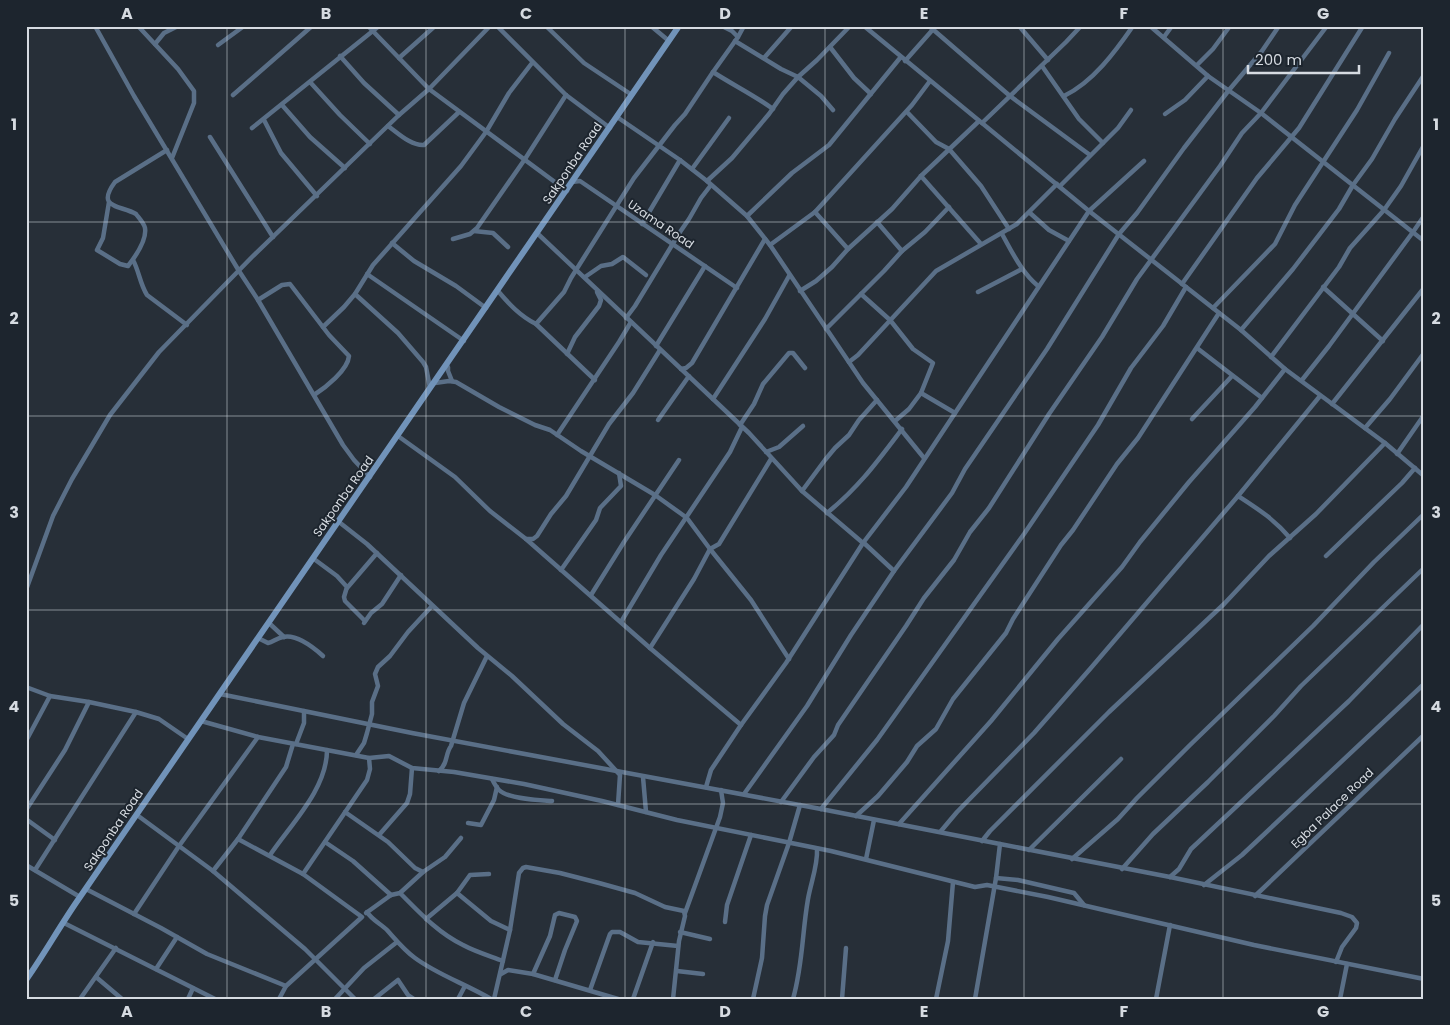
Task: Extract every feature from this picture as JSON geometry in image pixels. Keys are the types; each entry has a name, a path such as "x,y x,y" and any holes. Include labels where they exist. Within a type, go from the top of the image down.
{"main road":[{"name":"Sakponba Road","path":"26,980 29,971 64,923 188,739 370,478 679,26"}],"street":[{"path":"95,26 349,454 370,478"},
{"path":"138,26 192,87 194,92 194,103 172,158"},
{"path":"155,44 164,32 178,26"},
{"path":"218,45 244,26"},
{"path":"233,95 312,26"},
{"path":"368,26 429,89 566,191"},
{"path":"252,128 379,26"},
{"path":"399,58 435,26"},
{"path":"26,590 53,516 72,479 110,416 159,352 399,114 429,89 490,26"},
{"path":"497,26 566,95 610,128"},
{"path":"546,26 584,63 632,95"},
{"path":"651,26 669,41"},
{"path":"722,26 732,31 737,39 764,58 798,77 821,96 833,110"},
{"path":"536,324 564,292 634,178 675,125 686,114 744,26"},
{"path":"764,58 792,26"},
{"path":"626,318 695,210 709,183 732,158 798,77 850,26"},
{"path":"864,26 900,58 1089,211 1213,308 1285,369 1385,443 1424,476"},
{"path":"800,291 816,281 832,267 848,249 892,209 921,176 1042,66 1080,26"},
{"path":"1064,96 1081,86 1101,66 1118,48 1133,26"},
{"path":"1150,26 1208,76 1261,113 1424,241"},
{"path":"1164,37 1172,26"},
{"path":"1197,65 1213,49 1230,26"},
{"path":"744,794 807,706 851,635 894,572 952,493 965,469 1047,349 1119,234 1137,213 1229,90 1262,51 1279,26"},
{"path":"781,802 814,757 834,735 841,720 924,598 954,560 970,532 989,508 1062,394 1102,338 1137,279 1242,133 1261,113 1327,26"},
{"path":"821,809 877,740 1024,534 1098,425 1131,368 1163,326 1184,285 1257,178 1291,137 1364,26"},
{"path":"905,61 933,27 1010,96 1090,155"},
{"path":"1023,27 1048,60"},
{"path":"830,47 854,78 871,94"},
{"path":"1213,308 1275,244 1295,205 1357,110 1389,53"},
{"path":"340,56 364,83 399,114"},
{"path":"747,216 792,173 829,145 900,58"},
{"path":"323,327 341,311 355,294 373,265 461,166 486,132 509,93 532,63"},
{"path":"1042,66 1078,119 1103,142"},
{"path":"713,72 773,109"},
{"path":"1240,330 1293,270 1339,209 1424,75"},
{"path":"1165,114 1185,100 1208,76"},
{"path":"770,245 815,212 907,112 930,81"},
{"path":"310,82 370,144"},
{"path":"474,231 525,159 566,95"},
{"path":"282,105 310,137 345,168"},
{"path":"849,362 858,355 936,271 981,244 1002,234 1030,213 1118,128 1131,110"},
{"path":"388,126 409,141 424,145 459,112"},
{"path":"907,112 936,142 949,149 981,186 1009,229"},
{"path":"617,117 692,169 747,216 770,245 789,276 849,362 924,458"},
{"path":"692,169 729,118"},
{"path":"264,120 281,153 317,196"},
{"path":"210,137 273,237"},
{"path":"1271,357 1350,248 1384,210 1401,186 1424,145"},
{"path":"109,202 116,208 136,214 144,224 144,239 128,266 124,266 98,250 109,202 108,194 115,182 167,150"},
{"path":"642,224 680,160"},
{"path":"706,787 711,770 789,659 863,543 906,487 1089,211 1144,161"},
{"path":"921,176 981,244"},
{"name":"Uzama Road","path":"572,182 580,181 737,288"},
{"path":"826,329 902,251 925,232 949,207"},
{"path":"815,212 848,249"},
{"path":"1030,213 1049,230 1069,241"},
{"path":"1302,380 1424,216"},
{"path":"877,222 902,251"},
{"path":"453,239 474,231 493,234 508,247"},
{"path":"537,233 741,426 802,491 894,572"},
{"path":"1002,234 1022,269 1038,286"},
{"path":"681,369 686,368 692,363 765,239"},
{"path":"392,243 414,261 456,286 486,308"},
{"path":"585,277 601,266 612,264 623,257 646,275"},
{"path":"133,260 138,267 143,288 147,295 186,325"},
{"path":"656,346 705,266"},
{"path":"978,292 1022,269"},
{"path":"367,274 464,341"},
{"path":"713,399 765,319 789,276"},
{"path":"258,300 282,285 290,284 336,344 346,352 349,359 331,382 314,395"},
{"path":"1323,287 1383,340"},
{"path":"567,354 575,337 599,306 601,300 597,288"},
{"path":"1332,404 1424,288"},
{"path":"498,291 522,316 536,324 594,380"},
{"path":"355,294 398,333 426,367 430,389"},
{"path":"862,294 890,320 913,349 933,363 921,394 909,409 895,421"},
{"path":"856,816 878,796 918,746 936,729 944,718 953,699 1006,633 1017,612 1061,545 1117,464 1138,438 1219,313"},
{"path":"557,435 630,322"},
{"path":"1196,348 1262,398"},
{"path":"526,539 537,536 551,514 566,496 609,424 660,350"},
{"path":"621,622 661,556 730,452 763,384 789,352 793,353 805,368"},
{"path":"1365,428 1424,354"},
{"path":"448,367 449,376 452,381 528,422 550,430 655,495 687,518 751,600 789,659"},
{"path":"899,824 991,721 1285,369"},
{"path":"658,420 689,376"},
{"path":"1192,419 1232,376"},
{"path":"435,383 452,381"},
{"path":"921,394 954,413"},
{"path":"941,831 1034,733 1238,496 1320,396"},
{"path":"802,491 825,460 849,435 859,420 877,400"},
{"path":"1397,454 1424,415"},
{"path":"766,452 779,447 802,426"},
{"path":"827,513 848,496 902,430"},
{"path":"398,436 455,476 490,511 526,539 741,725"},
{"path":"982,840 1109,712 1224,604 1269,556 1316,514 1385,443"},
{"path":"650,648 694,579 710,549 718,544 771,459"},
{"path":"591,595 679,460"},
{"path":"1326,556 1402,483 1415,468"},
{"path":"561,570 596,520 600,508 621,486 619,474"},
{"path":"1238,496 1267,514 1278,523 1290,538"},
{"path":"1072,859 1118,819 1136,798 1313,626 1374,562 1424,514"},
{"path":"339,522 377,553 432,606 563,724 598,751 618,772 620,778 618,805"},
{"path":"377,553 347,588 344,597 345,601 365,622 382,604 401,575"},
{"path":"314,558 337,576 347,588"},
{"path":"1122,868 1153,834 1215,776 1308,679 1424,568"},
{"path":"356,756 364,743 370,723 372,702 378,686 375,674 378,667 390,656 408,632 432,606"},
{"path":"269,623 284,636 301,640 312,646 322,656"},
{"path":"1170,877 1179,869 1191,849 1349,701 1424,624"},
{"path":"258,638 268,643 284,636"},
{"path":"440,771 445,765 464,703 487,656"},
{"path":"1204,885 1242,855 1424,684"},
{"path":"26,687 50,696 136,712 165,722 188,739"},
{"path":"220,694 643,777 941,831 1341,913 1352,917 1357,923 1356,928 1342,947 1336,962"},
{"path":"26,742 50,696"},
{"path":"26,810 65,750 89,702"},
{"path":"213,871 238,839 286,767 304,723 304,711"},
{"path":"36,870 136,712"},
{"path":"201,721 258,737 356,756 369,758 389,756 412,768 524,784 676,820 866,858 975,887 994,886 1254,945 1424,979"},
{"name":"Egba Palace Road","path":"1256,896 1424,735"},
{"path":"134,914 179,846 258,737"},
{"path":"270,856 316,791 327,765 327,750"},
{"path":"303,874 367,780 370,769 369,758"},
{"path":"1029,850 1121,759"},
{"path":"379,835 407,803 410,794 412,768"},
{"path":"643,777 646,812"},
{"path":"492,779 500,791 507,794 552,801"},
{"path":"468,823 481,825 491,806 497,787"},
{"path":"673,999 680,932 723,803 721,790"},
{"path":"753,999 762,958 767,905 789,844 800,805"},
{"path":"345,812 379,835 415,868 423,872"},
{"path":"137,814 213,871 316,960 355,999"},
{"path":"26,819 55,840"},
{"path":"866,858 874,820"},
{"path":"724,922 727,904 750,836"},
{"path":"279,999 286,986 367,912 391,895 400,893 423,872 445,857 461,838"},
{"path":"238,839 303,874 362,917"},
{"path":"325,842 353,861 391,895"},
{"path":"976,999 1000,844"},
{"path":"793,999 800,975 808,900 817,858 817,849"},
{"path":"26,865 80,897"},
{"path":"490,998 495,992 501,974 519,874 523,868 560,873 599,883 685,913"},
{"path":"426,919 457,893 470,875 490,874"},
{"path":"996,878 1018,880 1074,893 1084,905"},
{"path":"936,999 948,941 953,882"},
{"path":"86,889 207,954 286,986"},
{"path":"400,893 426,919 446,935 463,945 503,962"},
{"path":"457,893 491,921 510,930"},
{"path":"367,912 370,917 416,958 442,975 490,998"},
{"path":"533,974 550,936 554,915 559,913 575,917 577,920 564,950 555,980"},
{"path":"64,923 215,999"},
{"path":"1156,999 1170,925"},
{"path":"590,990 612,932 620,932 634,941 678,946"},
{"path":"680,932 710,939"},
{"path":"156,968 177,937"},
{"path":"335,999 364,968 397,942"},
{"path":"632,998 653,942"},
{"path":"80,999 116,948"},
{"path":"842,999 846,948"},
{"path":"1340,999 1347,964"},
{"path":"501,974 508,970 533,974 614,998"},
{"path":"677,971 703,974"},
{"path":"96,978 122,999"},
{"path":"374,999 398,980 414,999"},
{"path":"458,999 465,986"},
{"path":"188,999 193,988"},
{"path":"490,998 495,992"}]}
